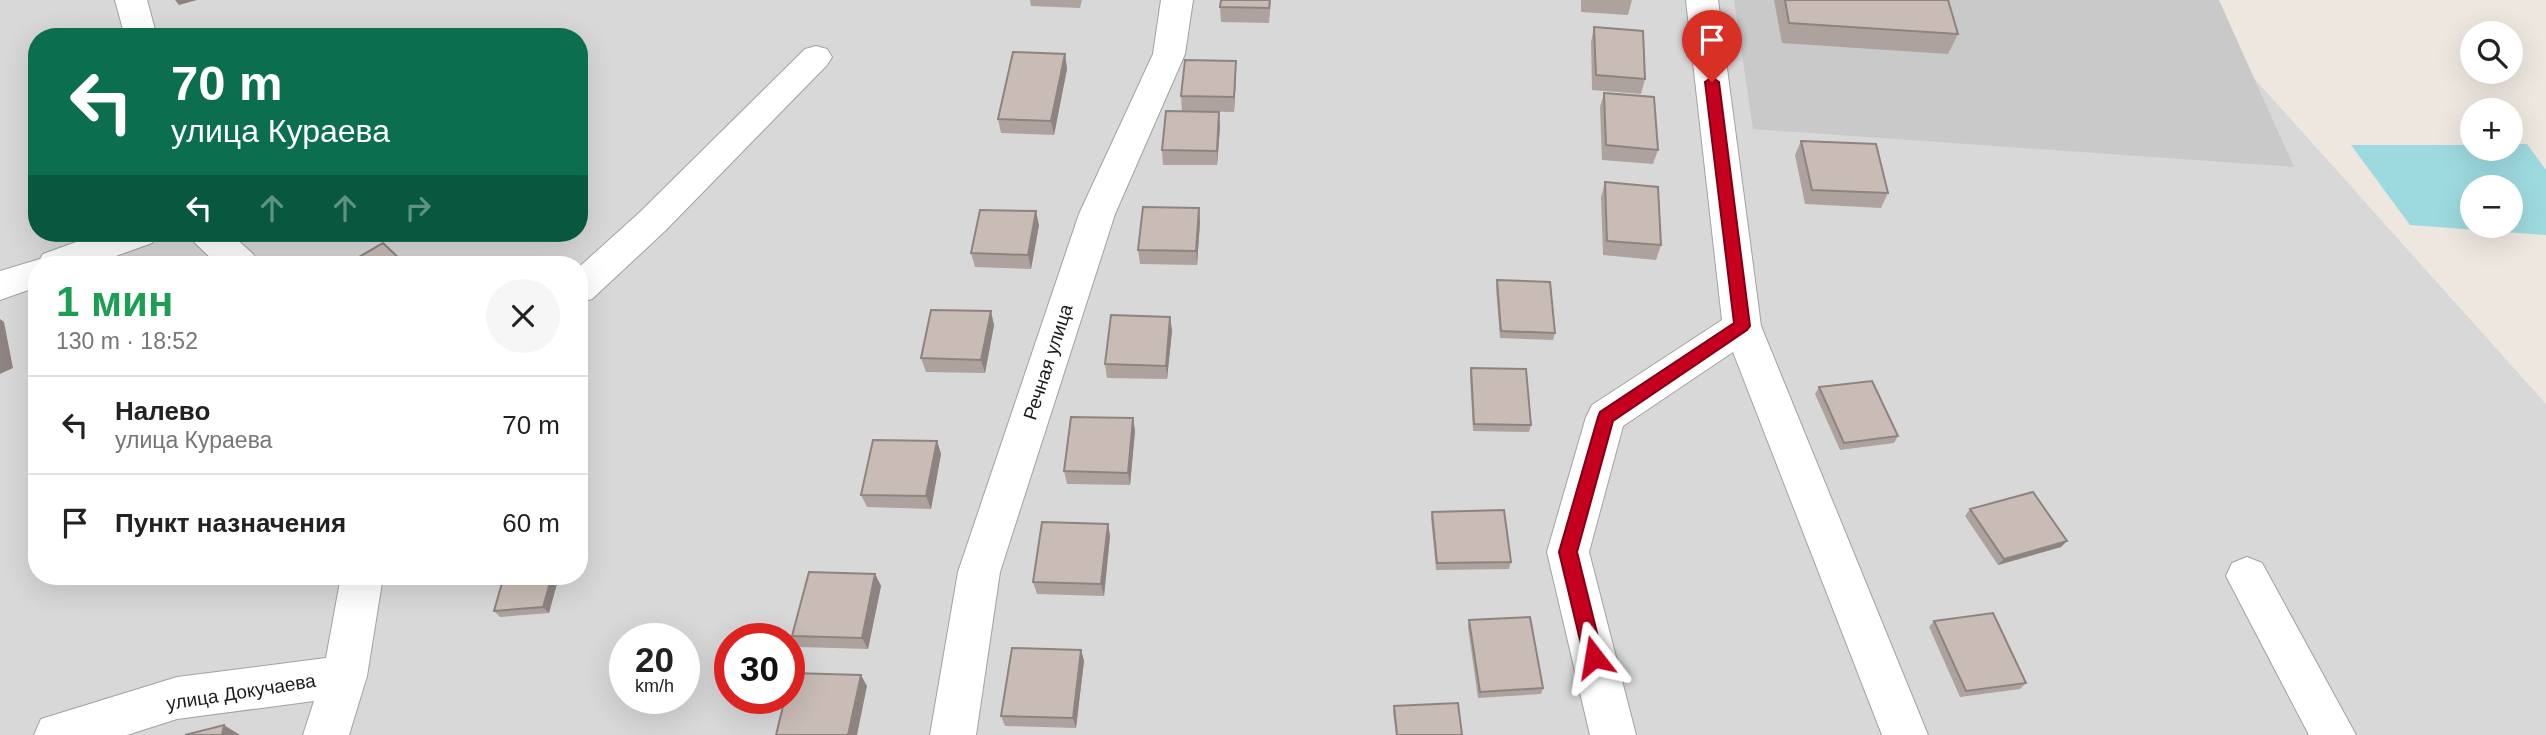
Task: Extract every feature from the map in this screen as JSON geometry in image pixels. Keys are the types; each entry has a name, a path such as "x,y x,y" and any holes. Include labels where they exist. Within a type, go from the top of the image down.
{"street":[{"path":"131,0 139,28"},
{"name":"Речная улица","path":"953,735 979,572 1097,214 1169,54 1177,0"},
{"path":"1702,0 1742,326 1905,735"},
{"path":"588,281 652,222 816,57"},
{"path":"77,256 115,242"},
{"path":"217,242 232,256"},
{"path":"0,286 28,275"},
{"path":"1613,735 1568,552 1606,417 1742,326"},
{"path":"2248,576 2333,735"},
{"path":"326,735 345,676 360,585"},
{"name":"улица Докучаева","path":"57,735 177,698 345,676"}],"shaded area":[{"path":"0,0 2184,0 2546,404 2546,735 0,735"},
{"path":"1734,0 2219,0 2294,167 1753,129"}],"water":[{"path":"2523,144 2527,144 2546,170 2546,235 2523,233 2523,175 2460,175 2460,229 2410,225 2351,145 2460,145 2460,161 2523,161"}],"building":[{"path":"1221,0 1270,0 1269,8 1220,7"},
{"path":"1785,0 1948,0 1958,34 1789,23"},
{"path":"1594,27 1643,31 1645,79 1596,75"},
{"path":"1013,52 1065,54 1051,121 998,119"},
{"path":"1185,60 1236,61 1234,97 1181,96"},
{"path":"1604,93 1654,97 1658,150 1606,145"},
{"path":"1166,111 1219,112 1217,151 1162,150"},
{"path":"1801,141 1876,144 1888,193 1812,190"},
{"path":"1605,182 1658,187 1661,245 1607,241"},
{"path":"1143,207 1199,208 1196,251 1138,250"},
{"path":"980,210 1036,211 1028,255 971,253"},
{"path":"383,243 397,256 361,256"},
{"path":"1497,280 1550,282 1555,333 1501,331"},
{"path":"931,310 991,311 981,360 921,358"},
{"path":"1111,315 1170,317 1166,366 1105,364"},
{"path":"1471,368 1526,369 1531,425 1474,424"},
{"path":"1872,381 1898,436 1844,443 1819,387"},
{"path":"1071,417 1133,418 1128,473 1064,471"},
{"path":"873,440 937,441 926,496 861,495"},
{"path":"2033,492 2067,541 2004,559 1970,509"},
{"path":"1504,510 1511,562 1437,563 1432,512"},
{"path":"1042,522 1108,524 1101,584 1033,582"},
{"path":"809,572 875,574 862,638 805,636 805,623 795,623"},
{"path":"501,585 549,585 543,607 494,611"},
{"path":"1993,613 2026,683 1966,691 1934,621"},
{"path":"1530,617 1543,688 1480,692 1469,620"},
{"path":"1012,648 1081,650 1073,718 1001,716"},
{"path":"805,673 861,675 848,735 776,735 781,714 805,714"},
{"path":"1458,703 1462,735 1397,735 1394,706"},
{"path":"224,725 222,735 185,735"}],"route":[{"path":"1594,657 1568,552 1606,417 1742,326 1712,82"}]}
